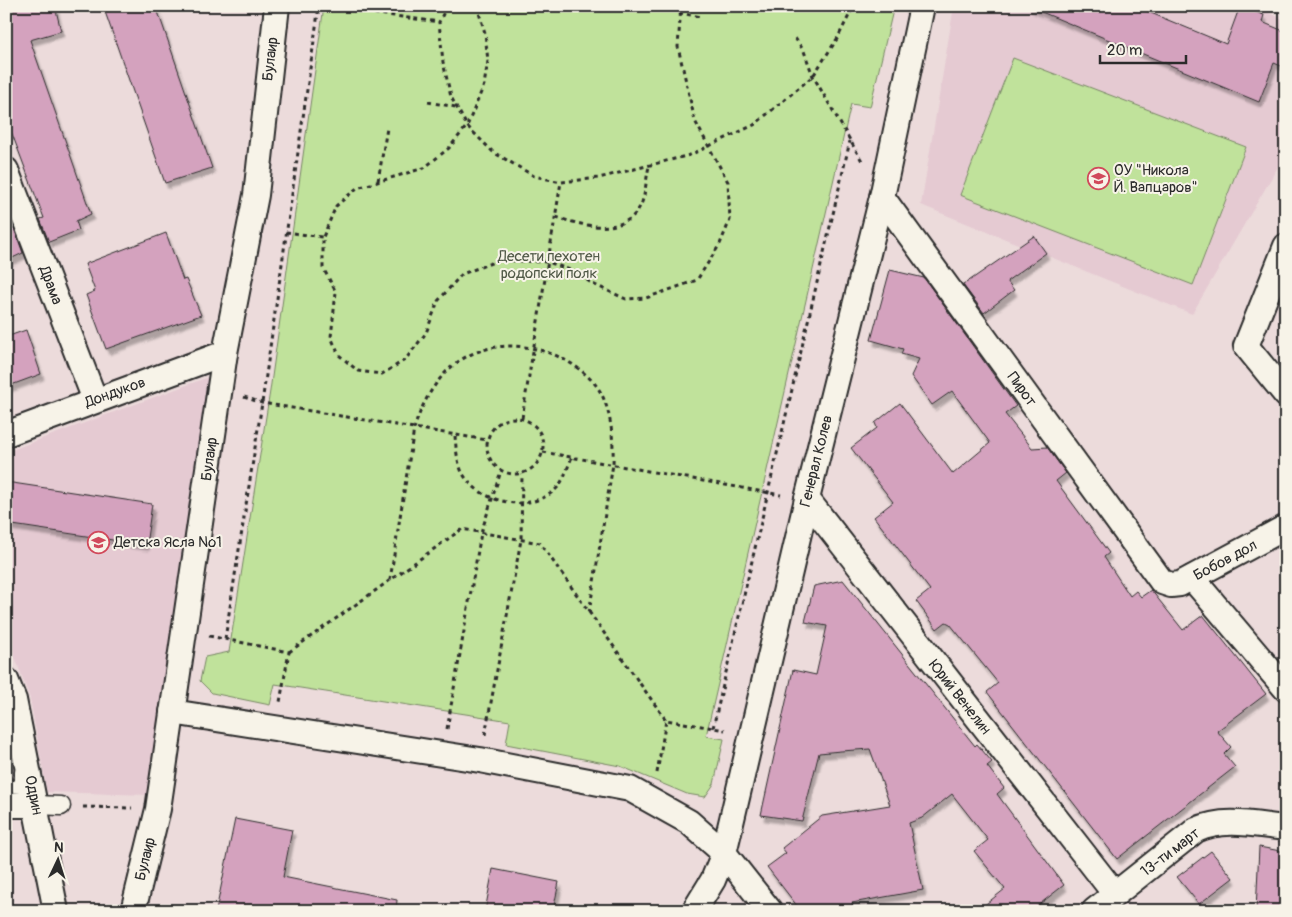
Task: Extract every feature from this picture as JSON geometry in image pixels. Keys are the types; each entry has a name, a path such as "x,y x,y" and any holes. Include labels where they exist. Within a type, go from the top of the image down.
{"street":[{"name":"Булаир","path":"133,911 158,808 225,353 256,195 278,6"},
{"name":"Генерал Колев","path":"694,911 713,880 724,853 807,499 882,196 922,6"},
{"name":"Драма","path":"6,170 95,400"},
{"name":"Пирот","path":"882,196 1162,582"},
{"path":"1286,246 1246,346 1286,395"},
{"name":"Дондуков","path":"6,434 225,353"},
{"name":"Юрий Венелин","path":"807,499 1115,894"},
{"name":"Бобов дол","path":"1162,582 1171,585 1180,584 1286,527"},
{"path":"1192,578 1286,689"},
{"name":"Одрин","path":"10,690 36,805 56,911"},
{"path":"172,712 480,760 630,789 689,822 724,853 770,911"},
{"path":"6,805 61,806"},
{"name":"13-ти март","path":"1094,911 1196,830 1211,823 1228,822 1286,828"}],"lane":[{"path":"6,786 21,786 21,761 10,690"}],"path":[{"path":"225,639 262,403 319,6 439,22"},
{"path":"447,6 439,22 443,62 451,97 467,126 494,152 534,176 561,182 599,178 690,156 754,124 813,76 837,39 854,6"},
{"path":"477,6 485,33 488,60 484,85 467,126 449,148 424,168 357,188 336,206 323,237 323,268 336,292 331,337 339,355 358,371 382,374 405,360 426,333 438,301 462,274 499,260 548,262 570,270 595,285 626,298 646,298 698,280 720,244 730,220 728,182 695,121 678,47 681,6"},
{"path":"679,13 702,17"},
{"path":"795,38 804,51 813,76 882,196"},
{"path":"428,102 457,108"},
{"path":"378,181 387,128"},
{"path":"713,728 850,141"},
{"path":"556,217 580,226 600,228 627,221 642,203 649,167"},
{"path":"522,418 561,182"},
{"path":"286,232 323,237"},
{"path":"390,580 414,428 424,402 447,371 468,357 494,348 522,345 533,346 552,353 574,366 596,385 611,419 614,440 613,464 589,613"},
{"path":"220,389 262,403 487,440"},
{"path":"522,418 530,422 541,434 543,452 535,466 522,474 513,475 502,471 492,464 488,456 487,440 490,432 504,420 522,418"},
{"path":"455,436 456,452 464,474 481,494 492,498 534,502 557,488 572,457"},
{"path":"543,452 807,499"},
{"path":"443,754 481,532 502,471"},
{"path":"480,760 521,540 522,474"},
{"path":"276,727 289,652 462,529 540,543 666,720 751,735"},
{"path":"184,631 289,652"},
{"path":"652,801 666,720"},
{"path":"61,806 158,808"}],"shaded area":[{"name":"ОУ \"Никола Й. Вапцаров\"","path":"954,6 1251,6 1286,20 1286,153 1192,314 921,205"},
{"name":"Детска Ясла №1","path":"214,375 151,795 47,792 30,699 6,632 6,452"}],"green space":[{"name":"Десети пехотен родопски полк","path":"324,6 894,6 870,107 851,104 706,736 724,739 714,784 705,797 687,794 620,766 506,744 510,721 275,684 270,705 212,693 200,681 205,657 229,652 270,391"},
{"path":"1013,58 1246,147 1193,285 960,195"}],"building":[{"path":"6,6 55,6 61,31 30,40 91,214 76,221 79,230 49,242 40,219 44,218 6,118"},
{"path":"103,6 156,6 212,168 165,183"},
{"path":"1027,6 1134,6 1226,44 1240,6 1264,15 1262,22 1286,32 1286,68 1274,63 1259,102"},
{"path":"14,228 23,253 6,261 6,231"},
{"path":"166,233 183,280 186,279 201,315 106,349 86,295 95,291 85,264"},
{"path":"1034,236 1046,253 1007,281 1014,290 984,313 963,285"},
{"path":"890,270 924,278 1016,406 1005,414 1032,448 1047,447 1066,473 1056,481 1109,553 1104,557 1130,596 1136,591 1141,597 1151,590 1183,630 1203,615 1266,694 1217,731 1231,747 1224,754 1235,767 1117,859 987,692 998,683 950,624 946,622 937,629 916,601 930,590 874,517 893,502 851,448 877,428 875,423 900,403 953,474 990,443 952,391 932,405 911,376 919,359 901,354 903,349 871,340"},
{"path":"26,330 41,374 6,387 6,337"},
{"path":"6,482 152,504 146,545 6,524"},
{"path":"843,580 975,746 977,744 992,762 987,766 1004,788 997,794 1064,885 1031,911 977,911 1005,889 974,851 988,840 952,794 922,818 909,823 923,890 852,903 855,911 801,911 767,867 786,853 782,848 822,816 890,805 870,749 841,751 819,753 802,821 761,815 793,670 816,675 827,626 805,622 814,586"},
{"path":"235,819 292,830 283,877 397,900 396,911 216,911"},
{"path":"1259,847 1286,852 1286,911 1256,911"},
{"path":"1211,851 1233,878 1199,904 1177,877"},
{"path":"493,869 559,882 553,911 485,911"}],"place":[{"name":"ОУ \"Никола Й. Вапцаров\"","path":"1098,179"},
{"name":"Детска Ясла №1","path":"98,542"}]}
